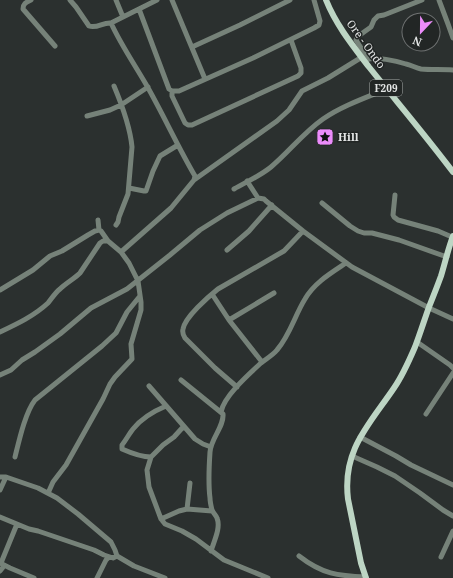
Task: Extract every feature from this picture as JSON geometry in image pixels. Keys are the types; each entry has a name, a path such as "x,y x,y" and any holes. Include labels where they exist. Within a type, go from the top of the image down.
{"main road":[{"name":"Ore - Ondo","path":"326,0 344,33 453,172"},
{"path":"366,578 347,494 349,464 360,436 395,387 405,370 417,342 440,278 453,236"}],"street":[{"path":"31,0 23,2 22,8 55,46"},
{"path":"70,0 90,26 94,27 107,22 111,23 157,0"},
{"path":"116,0 123,17"},
{"path":"172,0 205,79"},
{"path":"192,47 290,0"},
{"path":"172,91 179,91 253,58 318,25 320,21 314,0"},
{"path":"365,59 356,40 357,37 370,27 376,17 422,0"},
{"path":"439,0 453,38"},
{"path":"140,9 164,77 169,89 172,91 172,96 185,123 188,126 298,76 301,73 301,68 291,40"},
{"path":"111,23 116,35 148,87 195,176 194,180"},
{"path":"122,252 171,208 194,180 277,121 289,110 302,91 365,59 373,58 397,61 420,68 453,70"},
{"path":"114,86 132,141 127,199 116,226"},
{"path":"87,116 110,110 121,105 148,87"},
{"path":"234,189 270,167 323,119 351,104 387,89"},
{"path":"129,188 144,191 146,190 160,156 178,145"},
{"path":"247,181 258,198"},
{"path":"395,195 393,215 398,220 453,236"},
{"path":"0,376 11,370 22,360 60,334 91,308 127,289 200,230 227,213 258,198 264,199 303,231 360,272 453,319"},
{"path":"322,203 358,231 378,234 399,240 447,257"},
{"path":"227,250 249,231 272,205"},
{"path":"48,494 53,482 62,471 100,406 110,384 115,376 132,359 131,344 141,310 138,280 122,252 108,241 99,230 98,220"},
{"path":"0,290 25,275 50,256 62,252 88,235 99,230"},
{"path":"237,387 214,368 185,338 183,328 188,319 218,289 284,251 303,231"},
{"path":"0,332 38,311 59,289 80,273 100,243 103,241 108,241"},
{"path":"221,412 224,403 237,387 282,344 305,298 311,290 326,276 346,263"},
{"path":"229,320 274,293"},
{"path":"212,294 229,320 262,362"},
{"path":"15,457 26,421 35,400 116,333 127,312 140,296"},
{"path":"417,342 453,368"},
{"path":"426,414 453,373"},
{"path":"181,380 223,414 223,420 211,447 210,499 212,511 218,522 211,551"},
{"path":"149,386 195,439 211,447"},
{"path":"151,457 145,457 126,450 122,448 122,445 139,423 166,406"},
{"path":"184,426 151,457 147,470 149,487 161,519 166,524 196,539 224,560 268,578"},
{"path":"360,436 411,465 453,485"},
{"path":"352,456 377,466 395,476 453,516"},
{"path":"0,490 3,477 38,488 57,498 111,542 117,556 134,566 165,578"},
{"path":"187,509 190,483"},
{"path":"161,519 187,509 212,511"},
{"path":"0,516 29,529 94,550 109,557 114,558 117,556"},
{"path":"0,571 17,524"},
{"path":"441,557 453,531"},
{"path":"299,556 308,563 322,570 339,575 366,578"},
{"path":"98,578 106,560 109,557"},
{"path":"2,564 31,577"}],"place":[{"name":"Hill","path":"325,137"}]}
